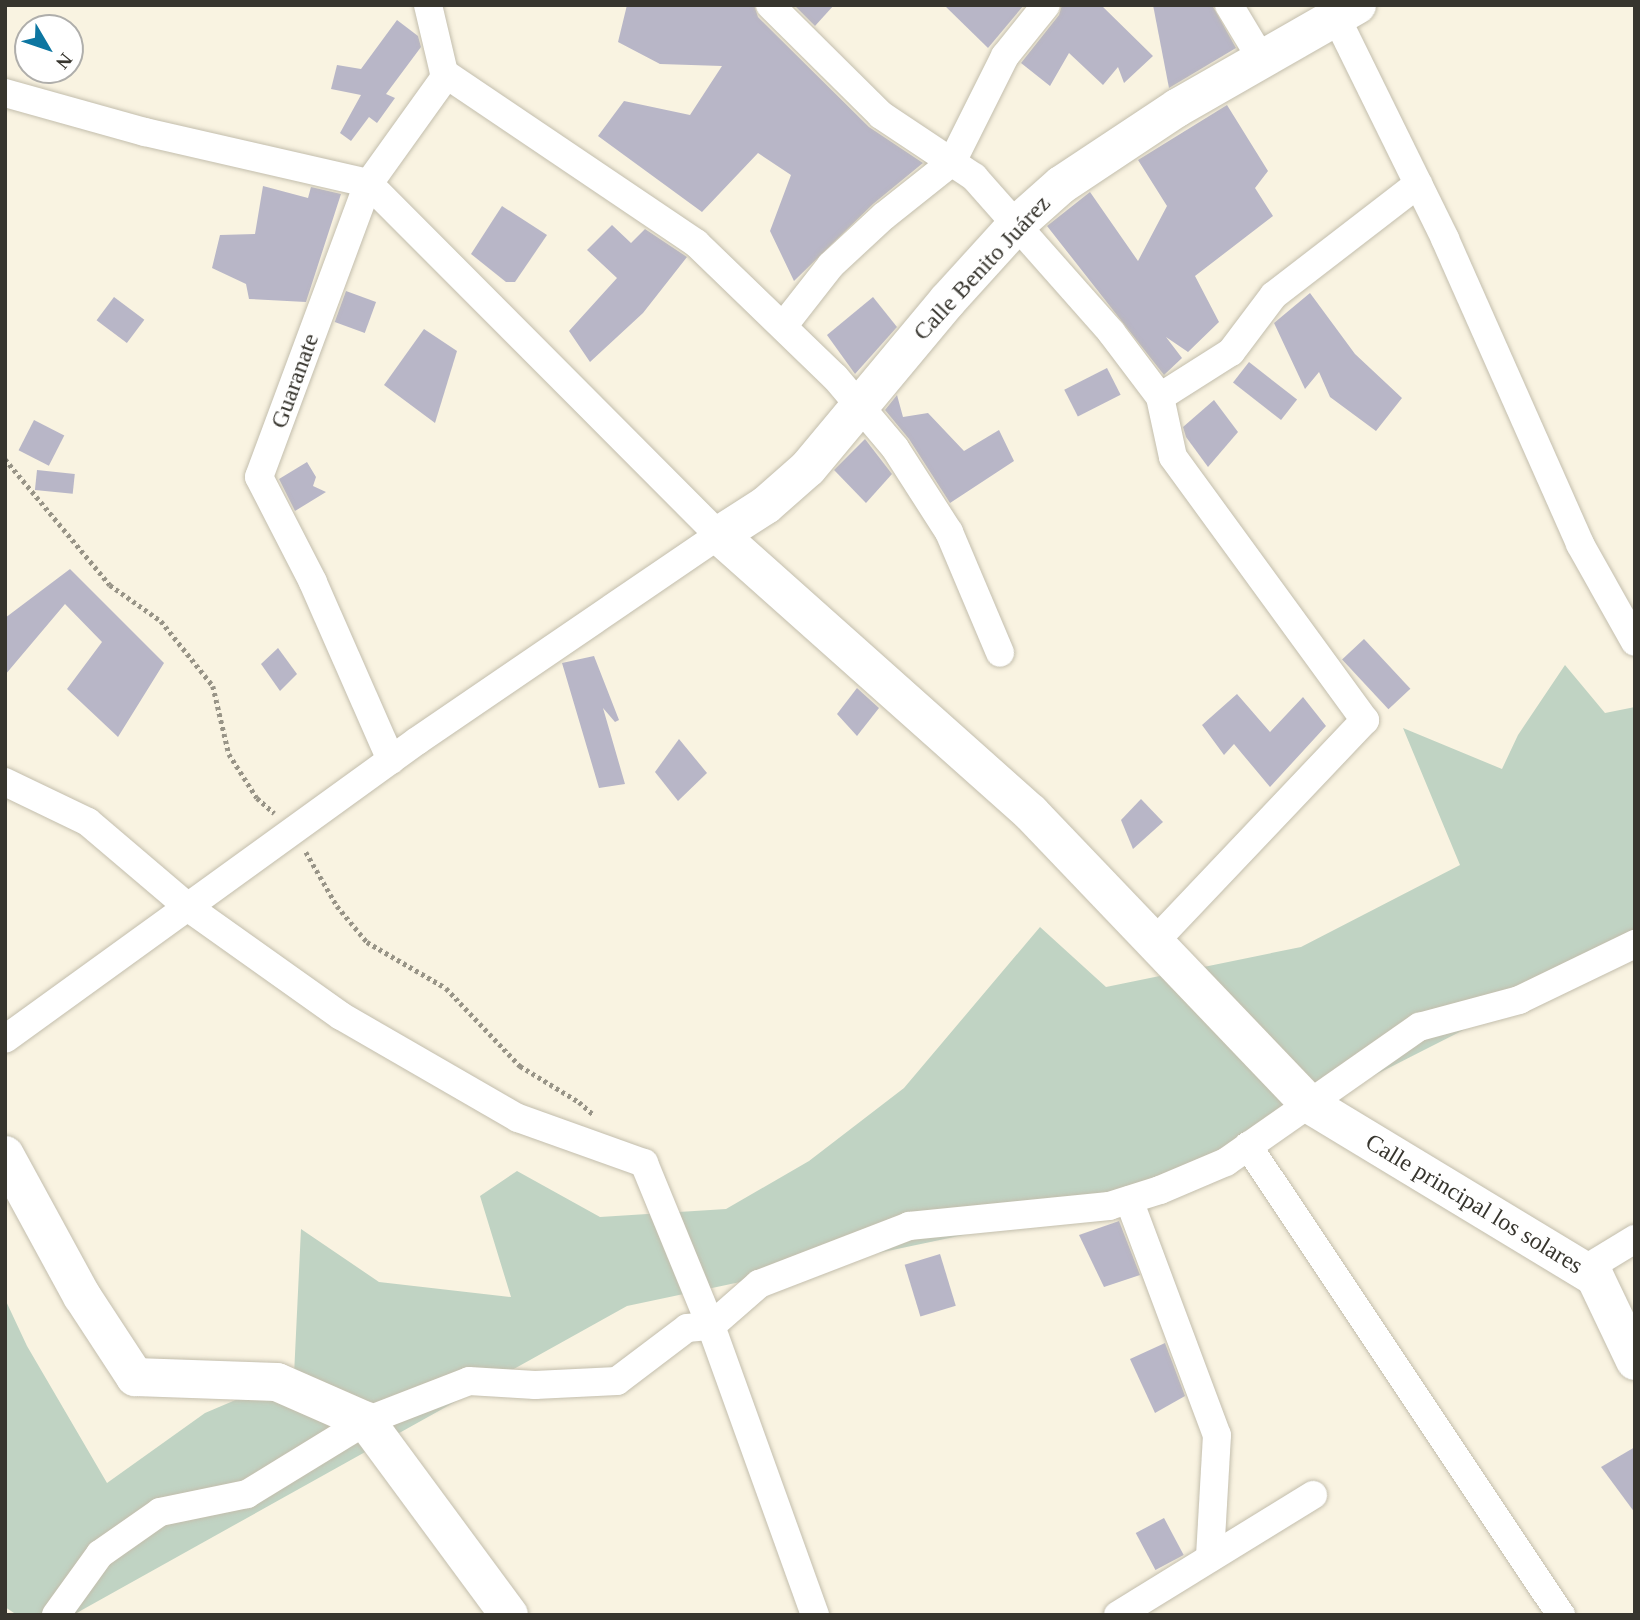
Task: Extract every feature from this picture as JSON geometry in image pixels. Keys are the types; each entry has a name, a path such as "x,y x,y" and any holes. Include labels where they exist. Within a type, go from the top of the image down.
{"main road":[{"name":"Calle Benito Juárez","path":"719,535 766,505 808,468 859,405 1017,224 1061,185 1177,108 1346,11"},
{"name":"Calle principal los solares","path":"719,535 1031,813 1309,1104 1595,1277 1635,1361"},
{"path":"5,1155 82,1296 135,1377 277,1382 366,1422 509,1615"}],"street":[{"path":"428,5 444,73 696,243 785,325 859,405 895,448 949,532 1000,653"},
{"path":"770,5 881,115 974,177 1111,332 1160,397 1173,457 1365,720 1154,942"},
{"path":"785,325 831,265 884,216 952,162 1005,56 1046,5"},
{"path":"1229,5 1262,60"},
{"path":"1346,11 1418,184 1580,544 1635,642"},
{"name":"Guaranate","path":"391,760 313,582 259,477 368,183 445,78 444,73"},
{"path":"5,93 145,132 368,183 719,535 391,760 5,1039"},
{"path":"1160,397 1231,352 1274,295 1418,184"},
{"path":"5,782 88,822 189,908 341,1016 518,1118 644,1163 711,1326 815,1615"},
{"path":"56,1615 100,1554 160,1512 247,1494 366,1422 469,1381 535,1385 617,1381 687,1328 711,1326 760,1284 909,1226 1109,1206 1129,1200 1226,1162 1419,1027 1519,1000 1635,944"},
{"path":"1248,1146 1561,1615"},
{"path":"1129,1200 1217,1435 1210,1558"},
{"path":"1584,1270 1635,1239"},
{"path":"1118,1615 1313,1494"}],"path":[{"path":"5,459 110,585 161,621 213,685 229,754 257,798 276,815"},
{"path":"300,842 337,906 367,942 446,988 520,1066 579,1101 597,1118"}],"green space":[{"path":"1565,665 1605,713 1635,707 1635,958 1556,983 1129,1200 627,1306 73,1615 17,1615 5,1607 5,1299 27,1346 107,1483 205,1413 294,1375 301,1229 379,1282 511,1297 480,1196 517,1171 600,1217 726,1209 809,1161 904,1088 1040,927 1106,987 1301,947 1460,865 1403,728 1502,769 1518,735"}],"building":[{"path":"627,5 754,5 758,17 869,127 923,163 873,204 794,281 770,231 791,175 758,153 702,212 598,136 624,101 690,115 722,66 660,64 618,42"},
{"path":"794,5 834,5 815,26"},
{"path":"944,5 1024,5 988,48"},
{"path":"1062,5 1101,5 1153,56 1124,83 1118,67 1103,85 1069,53 1050,86 1021,63 1059,15"},
{"path":"1153,5 1212,5 1236,48 1169,88"},
{"path":"397,20 418,36 421,47 386,94 395,98 377,123 369,117 351,141 340,133 361,95 331,89 337,65 361,69"},
{"path":"1227,105 1268,171 1255,188 1273,216 1195,276 1219,322 1188,352 1166,337 1182,358 1164,375 1047,226 1090,192 1138,261 1167,206 1138,160"},
{"path":"263,186 308,198 311,187 341,194 306,302 249,299 246,284 212,268 220,235 255,234"},
{"path":"502,206 547,235 515,282 506,282 471,254"},
{"path":"612,225 631,243 645,229 687,257 643,313 590,362 569,331 617,278 587,250"},
{"path":"346,291 376,302 365,333 335,322"},
{"path":"1310,293 1355,354 1402,398 1376,431 1330,397 1319,372 1305,389 1274,323"},
{"path":"114,297 144,320 127,343 97,320"},
{"path":"873,297 897,327 855,374 827,335"},
{"path":"424,329 457,351 435,423 384,385"},
{"path":"1249,362 1297,400 1281,420 1233,382"},
{"path":"1107,368 1121,395 1078,417 1064,390"},
{"path":"897,395 903,417 928,413 964,451 999,430 1014,461 950,503 909,439 885,410"},
{"path":"1214,400 1238,432 1208,467 1186,437 1183,427"},
{"path":"34,420 64,435 49,466 19,450"},
{"path":"865,439 892,474 866,503 834,470"},
{"path":"307,462 316,477 313,486 326,492 295,511 279,479"},
{"path":"37,470 75,474 73,494 35,490"},
{"path":"70,569 164,663 118,737 67,689 102,642 65,604 5,675 5,618"},
{"path":"1364,639 1410,689 1388,709 1342,659"},
{"path":"278,648 297,674 280,691 261,664"},
{"path":"594,656 619,720 615,722 603,708 625,784 599,788 562,663"},
{"path":"857,688 879,708 857,736 837,714"},
{"path":"1237,694 1270,732 1303,697 1326,726 1270,787 1234,744 1224,755 1202,725"},
{"path":"679,739 707,773 678,801 655,772"},
{"path":"1141,799 1163,822 1133,849 1121,820"},
{"path":"1119,1221 1140,1275 1104,1287 1079,1235"},
{"path":"940,1254 956,1306 920,1316 905,1265"},
{"path":"1165,1343 1185,1396 1155,1413 1130,1359"},
{"path":"1635,1447 1635,1513 1601,1467"},
{"path":"1164,1518 1184,1555 1155,1570 1136,1533"}]}
